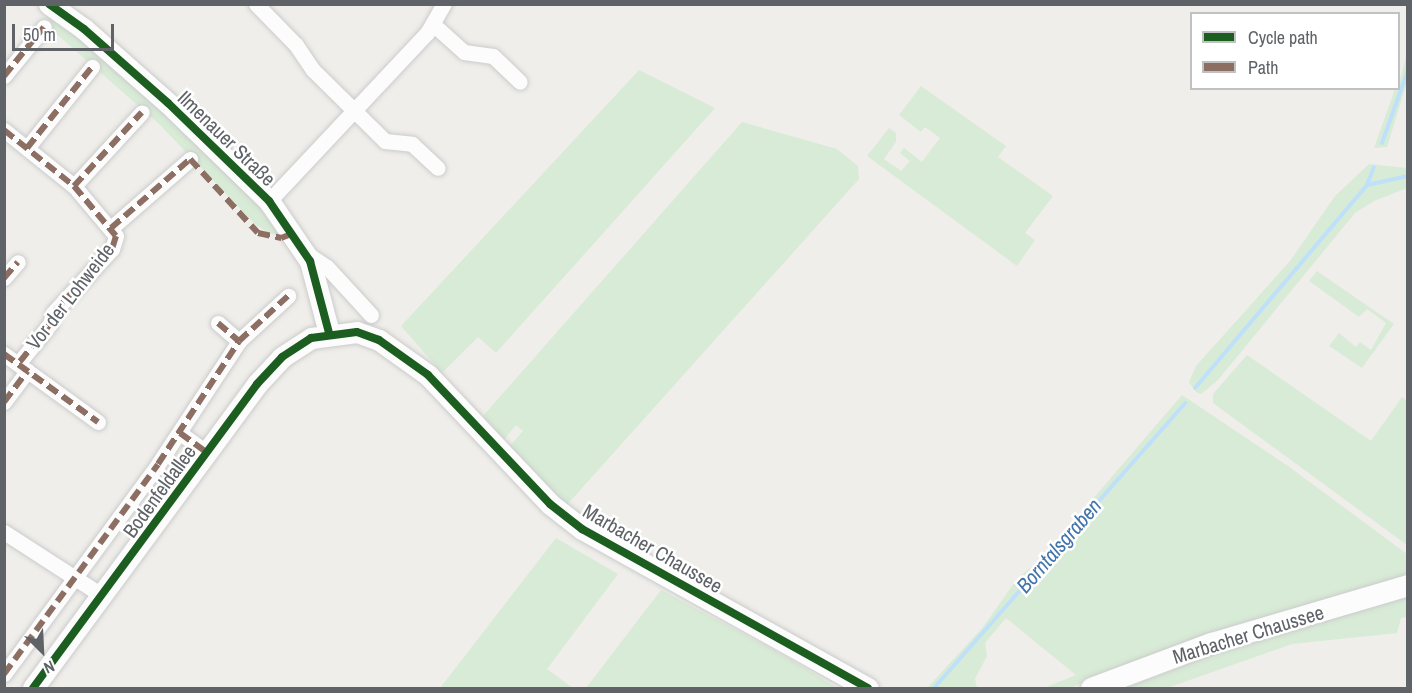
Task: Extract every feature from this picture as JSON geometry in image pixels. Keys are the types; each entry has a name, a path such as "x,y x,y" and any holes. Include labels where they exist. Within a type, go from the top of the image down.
{"street":[{"path":"256,4 354,112 385,141 412,144 438,168"},
{"path":"269,201 434,25 444,4"},
{"name":"Ilmenauer Straße","path":"52,5 84,29 168,103 269,201 306,253 329,333"},
{"path":"434,25 464,52 494,56 520,82"},
{"path":"4,76 44,27"},
{"path":"27,148 92,67"},
{"path":"74,186 142,112"},
{"name":"Vor der Lohweide","path":"4,130 74,186 116,236 112,249 53,313 50,324 4,402"},
{"name":"Vor der Lohweide","path":"111,228 190,159"},
{"name":"Ilmenauer Straße","path":"306,253 327,267 371,315"},
{"path":"4,278 18,262"},
{"name":"Bodenfeldallee","path":"4,674 180,433 239,341 288,296"},
{"path":"219,322 239,341"},
{"name":"Marbacher Chaussee","path":"329,333 357,332 405,355 428,375 550,504 582,529 868,688"},
{"name":"Bodenfeldallee","path":"33,688 282,357 311,338 329,333"},
{"name":"Vor der Lohweide","path":"4,354 98,422"},
{"name":"Bodenfeldallee","path":"180,433 208,453"},
{"path":"4,532 103,596"},
{"name":"Marbacher Chaussee","path":"1091,688 1211,643 1407,585"}],"green space":[{"path":"51,15 203,144 285,234 271,234 256,225 158,123 45,24"},
{"path":"1407,53 1407,82 1387,147 1374,148 1395,90 1400,90 1400,80"},
{"path":"639,70 715,108 496,353 478,337 442,373 401,326"},
{"path":"921,86 1006,146 998,157 1053,196 1025,233 1035,240 1017,266 867,156 889,128 896,133 896,142 884,159 901,171 910,161 900,153 904,148 922,162 940,138 925,127 921,132 899,115"},
{"path":"742,122 837,149 858,166 859,179 565,507 509,447 523,431 516,425 504,440 483,416"},
{"path":"1369,164 1407,168 1407,188 1374,201 1355,213 1218,380 1201,394 1196,392 1189,382 1196,366 1290,261 1335,196"},
{"path":"1317,271 1394,324 1362,368 1329,346 1339,333 1356,347 1360,342 1371,350 1386,323 1367,309 1359,317 1309,281"},
{"path":"1247,355 1371,441 1402,397 1407,401 1407,545 1213,403 1213,394"},
{"path":"1182,395 1288,466 1407,554 1407,573 1391,583 1130,664 1070,688 1044,688 1076,675 1006,618 985,643 987,656 975,679 977,688 927,688 983,627 1017,579 1043,557"},
{"path":"556,538 618,574 547,669 573,688 440,688"},
{"path":"661,590 790,659 837,688 586,688"},
{"path":"1407,594 1407,617 1401,618 1397,633 1292,644 1167,688 1111,688 1152,671"}],"waterway":[{"path":"1382,143 1408,70"},
{"path":"1367,185 1374,167"},
{"name":"Borntalsgraben","path":"1195,388 1367,185 1408,176"},
{"name":"Borntalsgraben","path":"934,688 1185,403"}],"marked path":[{"path":"4,76 44,27"},
{"path":"27,148 92,67"},
{"path":"74,186 142,112"},
{"path":"4,130 74,186 116,236 112,249 53,313 50,324 18,364"},
{"path":"111,228 190,159 258,233 281,238 294,233"},
{"path":"4,278 18,262"},
{"path":"4,674 158,464 239,341 288,296"},
{"path":"218,323 239,341"},
{"path":"4,354 98,422"},
{"path":"4,402 27,371"},
{"path":"180,433 208,453"}],"cycle path":[{"path":"49,4 84,29 168,103 269,201 310,261 329,333"},
{"path":"33,688 257,384 282,357 311,338 357,332 379,340 428,375 550,504 582,529 868,688"}]}
